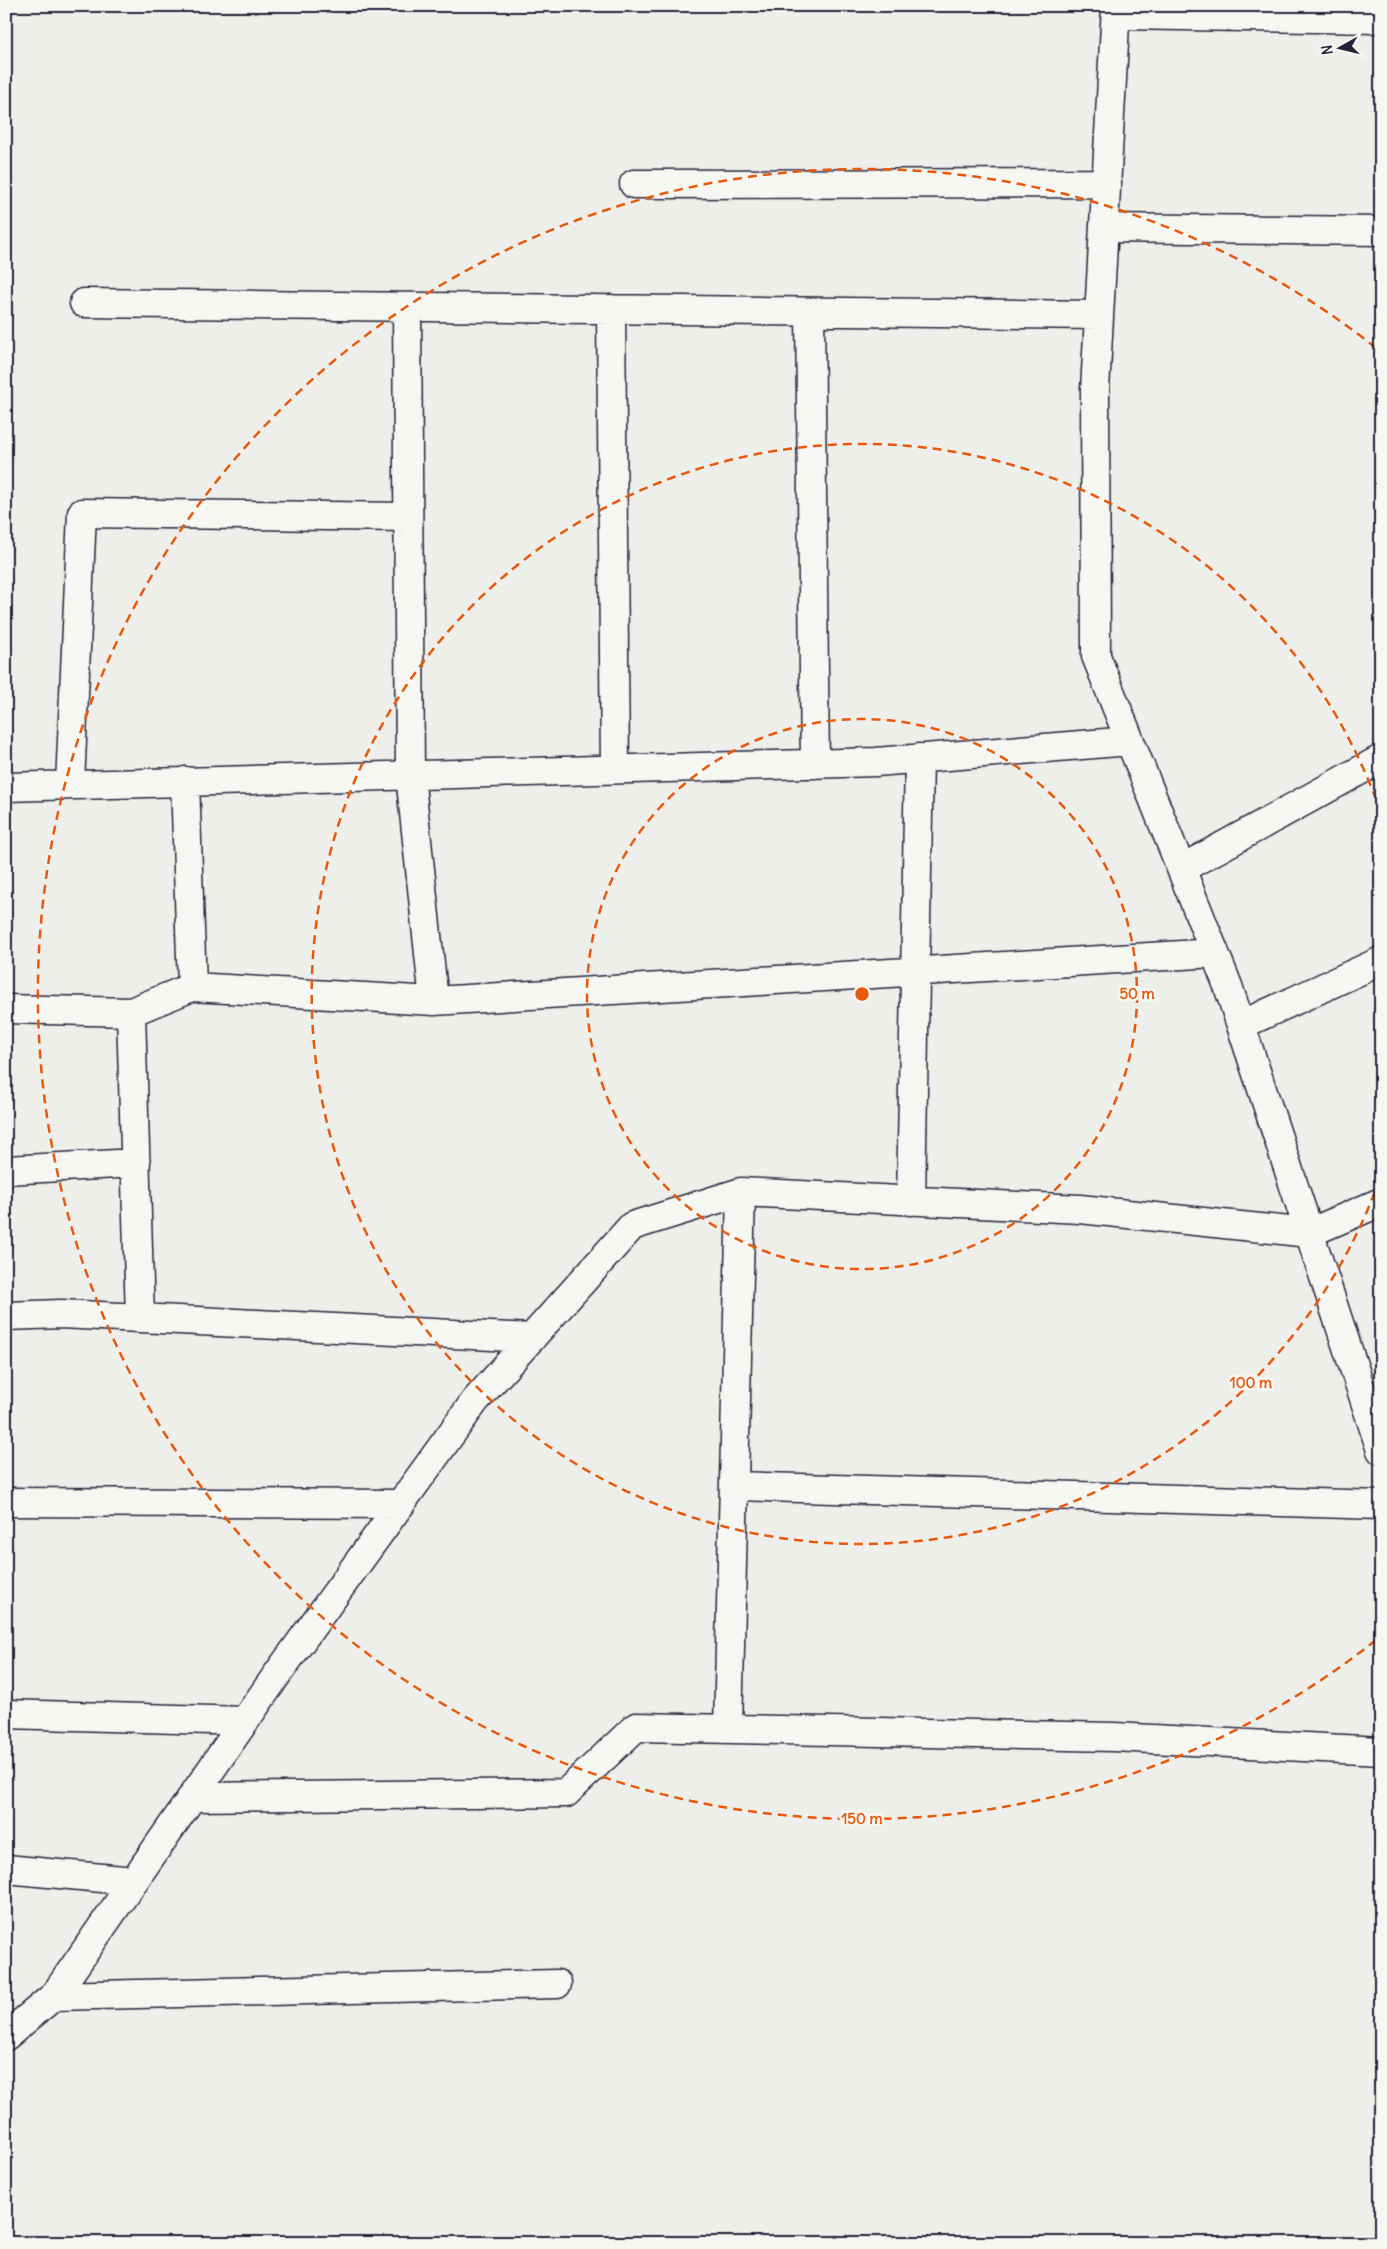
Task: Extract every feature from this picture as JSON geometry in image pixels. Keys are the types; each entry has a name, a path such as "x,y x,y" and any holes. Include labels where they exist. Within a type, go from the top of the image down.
{"street":[{"path":"1381,19 1116,11 1095,390 1096,656 1215,953 1241,1025 1309,1232 1374,1406 1381,1450"},
{"path":"634,184 1107,183"},
{"path":"1104,228 1381,231"},
{"path":"84,303 1099,315"},
{"path":"407,307 410,775 434,1001"},
{"path":"611,309 615,769"},
{"path":"810,312 815,764"},
{"path":"70,785 82,513 408,517"},
{"path":"6,786 876,762 1130,741"},
{"path":"911,1201 919,758"},
{"path":"1181,869 1381,759"},
{"path":"185,781 192,987"},
{"path":"6,1009 131,1012 192,987 434,1001 1215,953"},
{"path":"1241,1025 1381,960"},
{"path":"131,1012 140,1318"},
{"path":"6,1170 136,1163"},
{"path":"728,1729 741,1192"},
{"path":"6,2036 54,1996 245,1721 476,1401 632,1226 741,1192 1080,1209 1309,1232 1381,1202"},
{"path":"6,1316 61,1314 532,1338"},
{"path":"734,1486 1381,1505"},
{"path":"6,1502 401,1504"},
{"path":"6,1714 245,1721"},
{"path":"192,1797 566,1793 636,1727 1114,1737 1381,1752"},
{"path":"6,1870 134,1881"},
{"path":"54,1996 558,1984"}]}
